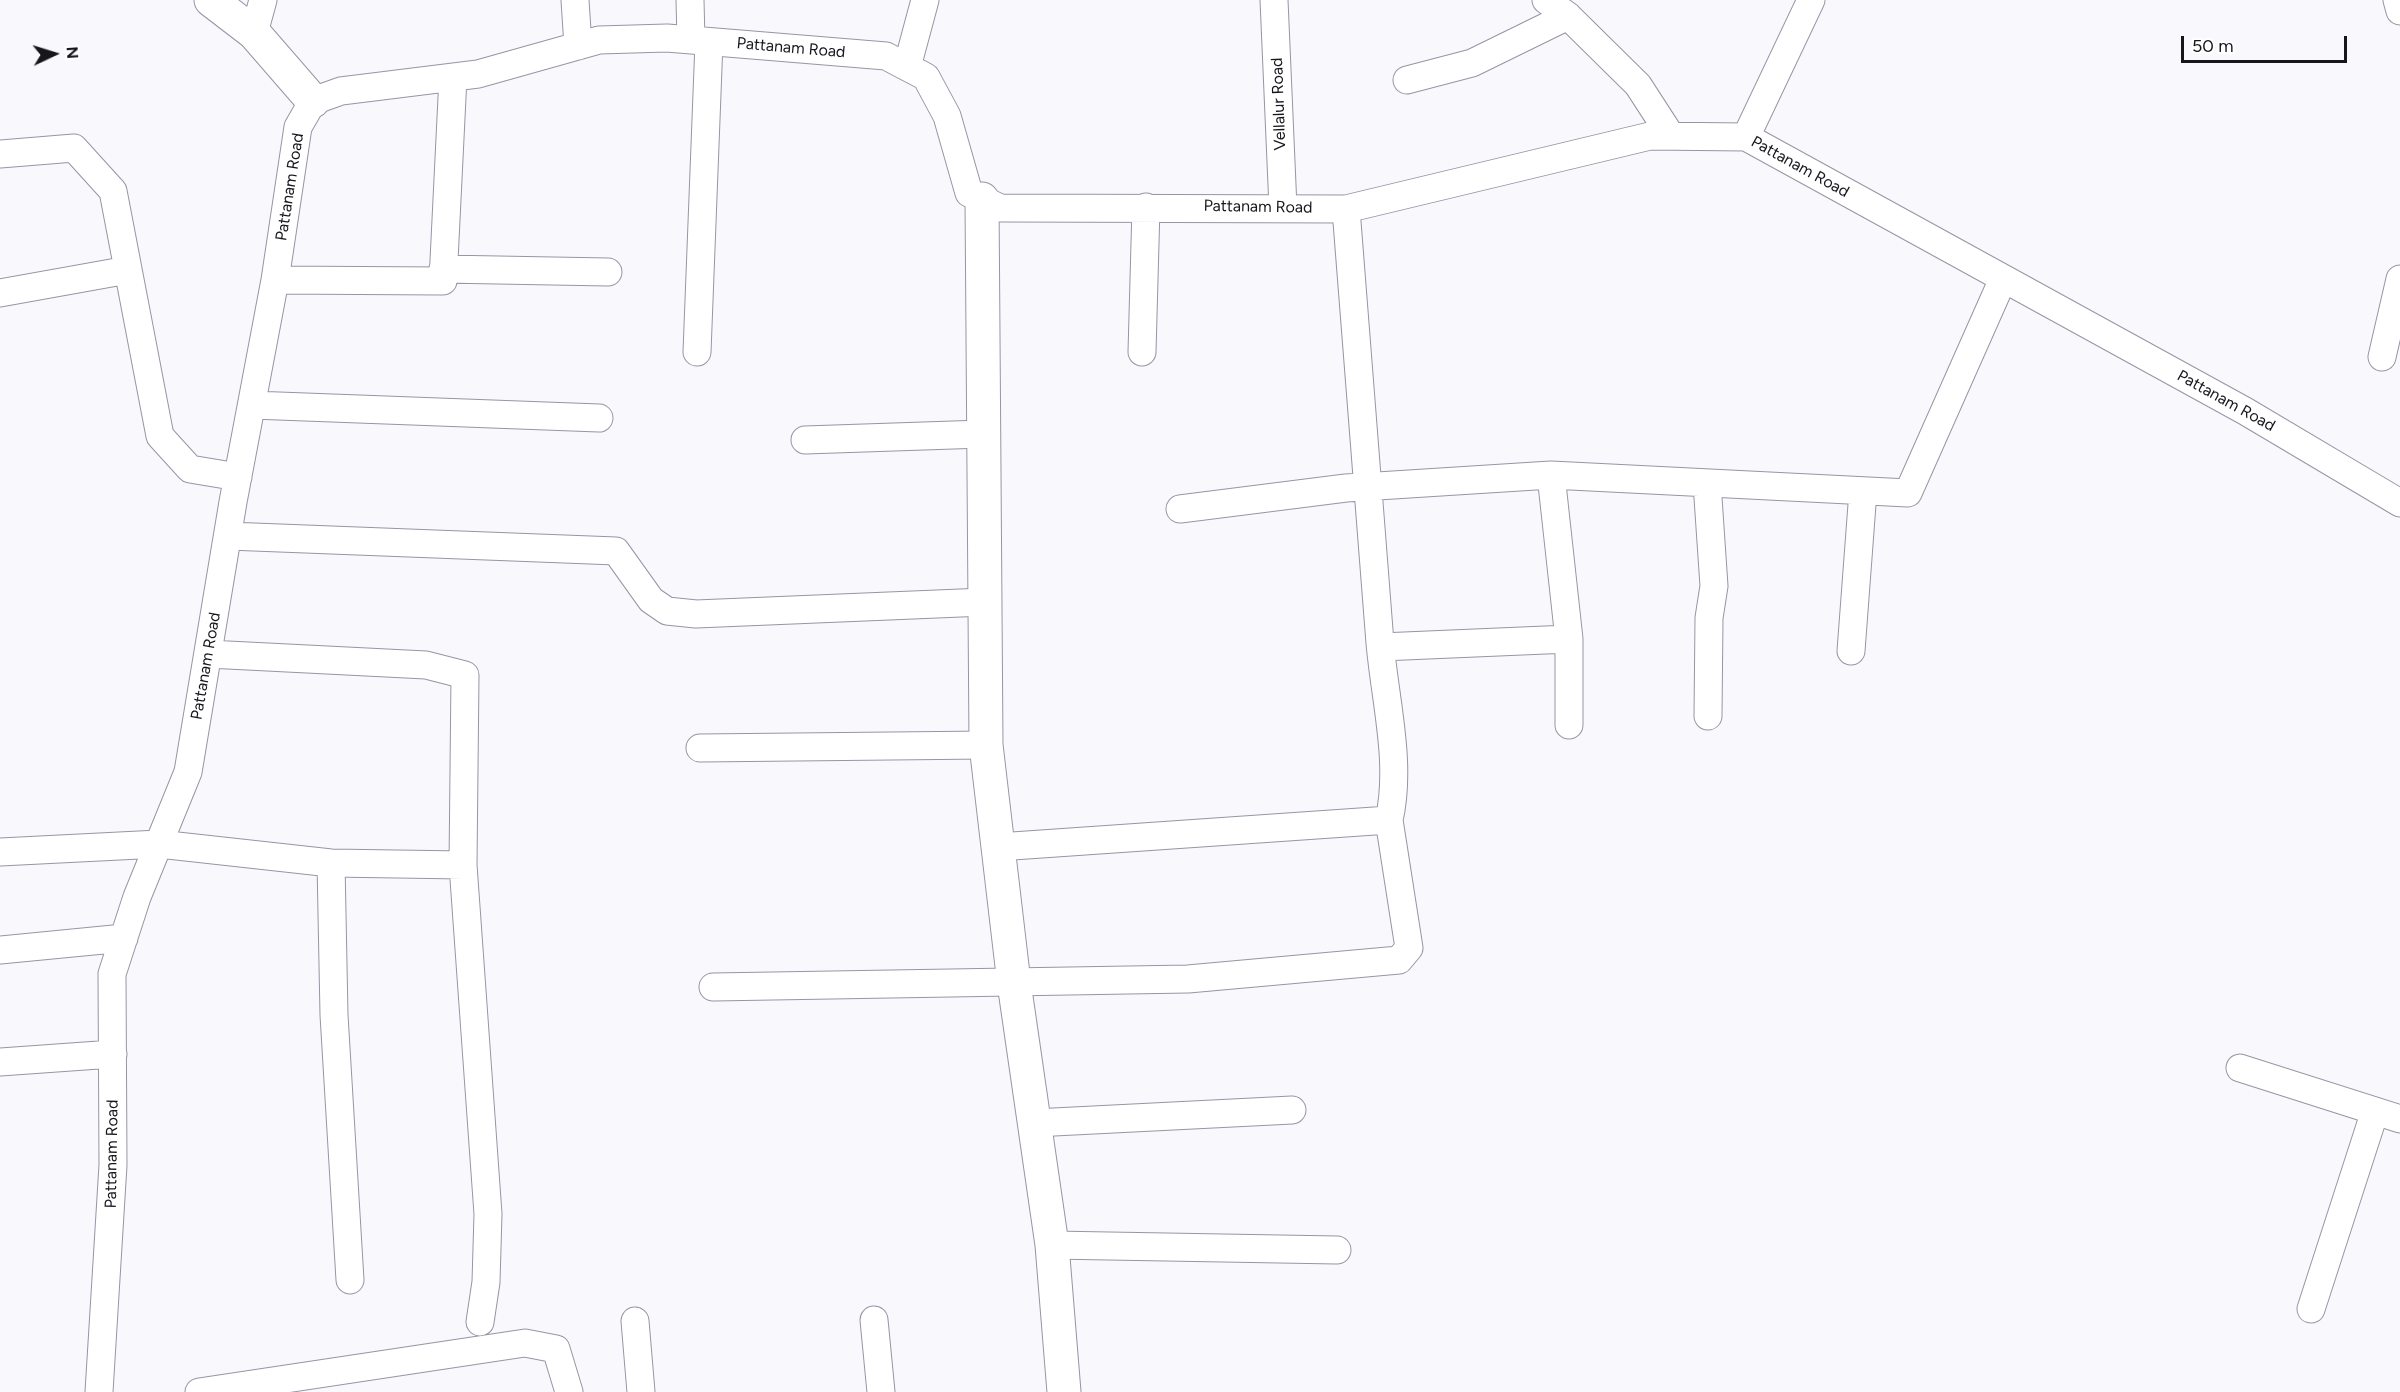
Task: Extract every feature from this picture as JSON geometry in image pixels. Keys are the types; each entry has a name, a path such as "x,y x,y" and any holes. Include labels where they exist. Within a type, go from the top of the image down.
{"street":[{"path":"212,0 254,33 313,101"},
{"path":"254,33 263,0"},
{"path":"575,0 578,46"},
{"path":"690,0 700,41 697,352"},
{"path":"907,67 925,0"},
{"name":"Vellalur Road","path":"1274,0 1283,208"},
{"path":"1746,137 1811,0"},
{"path":"2397,0 2400,10"},
{"path":"1407,80 1472,63 1557,8 1638,85 1671,136"},
{"name":"Pattanam Road","path":"99,1392 113,1165 112,974 188,772 238,477 275,280 298,127 313,101 341,91 478,74 599,40 700,41 885,56 926,76 946,116 969,194 1000,208 1346,209 1650,136 1746,137 2244,411 2400,503"},
{"path":"275,280 443,281 453,77"},
{"path":"0,154 74,148 113,191 160,436 190,468 238,477"},
{"path":"982,199 986,745 1014,983 1052,1245 1064,1392"},
{"path":"1142,352 1146,207"},
{"path":"713,987 1188,979 1399,960 1409,948 1389,820 1393,800 1391,756 1346,209"},
{"path":"443,269 608,272"},
{"path":"0,293 128,270"},
{"path":"1180,509 1370,486 1551,475 1908,494 2003,279"},
{"path":"2382,357 2400,279"},
{"path":"252,405 599,418"},
{"path":"805,440 983,434"},
{"path":"1551,475 1569,639 1569,725"},
{"path":"1707,483 1714,586 1709,618 1708,716"},
{"path":"1851,651 1863,491"},
{"path":"228,536 616,551 651,600 667,610 696,614 985,602"},
{"path":"1381,647 1569,639"},
{"path":"208,654 426,664 465,675 463,865 488,1214 486,1282 480,1322"},
{"path":"700,748 986,745"},
{"path":"998,847 1389,820"},
{"path":"0,852 159,844 331,863 463,865"},
{"path":"331,863 334,1015 350,1280"},
{"path":"0,950 124,938"},
{"path":"0,1062 113,1054"},
{"path":"2240,1068 2387,1115 2311,1309"},
{"path":"1034,1123 1292,1110"},
{"path":"1052,1245 1337,1250"},
{"path":"874,1320 881,1392"},
{"path":"635,1322 641,1392"},
{"path":"200,1392 525,1343 556,1349 569,1392"}]}
